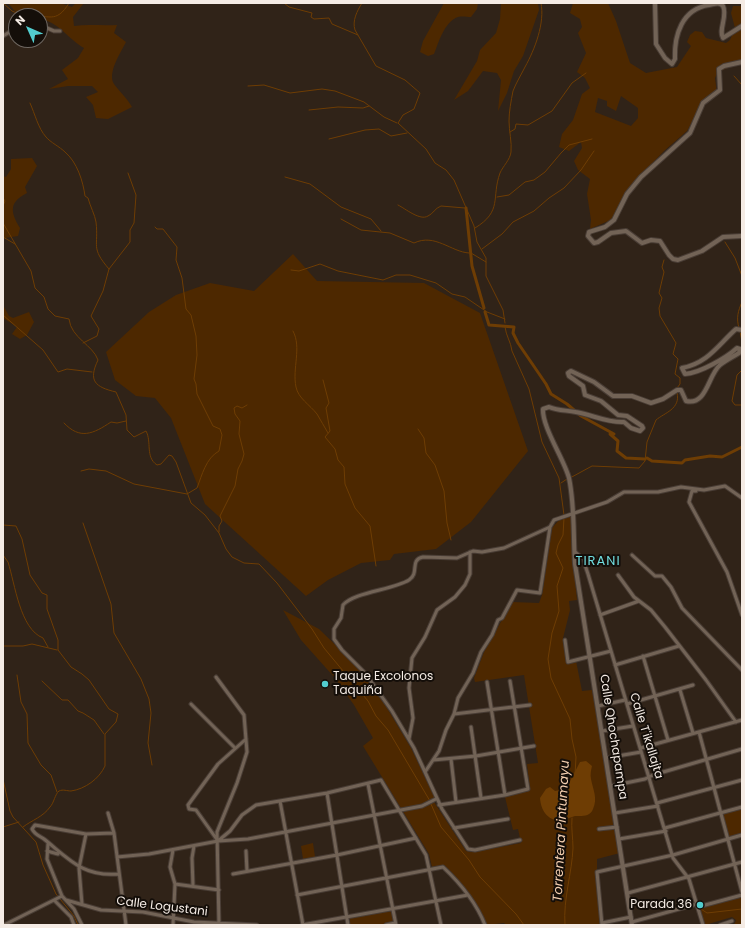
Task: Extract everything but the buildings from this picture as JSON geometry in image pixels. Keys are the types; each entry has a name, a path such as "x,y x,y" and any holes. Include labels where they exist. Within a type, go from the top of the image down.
{"street":[{"path":"655,3 656,44 665,58 672,64 675,59 674,49 679,29 687,15 704,5 717,3 723,6 725,14 721,35 723,38 742,26"},
{"path":"48,29 54,32 60,31"},
{"path":"742,62 724,66 719,69 720,90 703,103 690,133 641,177 627,194 614,220 605,227 589,232 588,236 594,243 602,240 611,233 626,231 642,243 652,240 660,242 673,260 678,260 702,251 723,237 742,236"},
{"name":"Calle Qhochapampa","path":"632,921 580,602 574,552 568,476 546,421 543,409 549,407 557,410 575,411 609,422 624,422 637,431 643,428 642,426 626,416 618,415 612,412 601,401 586,394 583,386 569,376 568,373 571,371 594,382 613,396 632,396 651,403 663,399 677,390 681,390 686,401 691,402 698,399 708,388 714,372 720,365 739,353 740,349 737,348 730,354 695,372 685,374 682,368 696,364 725,342 736,329 742,330"},
{"path":"742,498 726,486 692,491 689,502 727,572 742,615"},
{"path":"425,772 439,751 446,730 454,714 458,698 473,673 481,652 492,635 498,620 502,618 517,590 540,593 550,527 554,520 607,502 628,491 658,492 680,487 699,490"},
{"path":"520,840 472,850 468,849 439,805 409,739 392,711 365,673 342,650 334,639 334,629 342,615 343,605 348,600 408,581 414,575 415,562 418,558 457,558 470,552 482,552 504,548 550,527"},
{"path":"409,739 413,718 409,688 412,658 425,637 437,610 454,597 465,585 470,574 470,552"},
{"name":"Calle T'ikallajta","path":"574,552 583,559 666,830 673,858 688,877 703,925"},
{"path":"632,555 655,576 662,576 671,587 682,608 742,670"},
{"path":"618,575 634,597 651,610 706,680 736,722"},
{"path":"600,615 639,601"},
{"path":"565,640 568,662 611,651"},
{"path":"615,665 679,646"},
{"path":"642,656 668,740"},
{"path":"216,677 244,715 247,752 237,783 217,832 219,924"},
{"path":"439,805 504,795 528,789 510,681"},
{"path":"487,682 499,752 504,795"},
{"path":"627,704 680,690 693,685"},
{"path":"680,690 693,733"},
{"path":"598,706 625,700"},
{"path":"191,704 235,748"},
{"path":"454,714 530,705"},
{"path":"606,758 641,750 668,740 742,720"},
{"path":"602,732 633,726"},
{"path":"471,727 481,798"},
{"path":"699,732 720,813 727,839 742,893 698,906 632,921 602,924 597,872 673,855 675,853 727,839 742,835"},
{"path":"218,841 196,810 189,809 188,805 218,764 246,739"},
{"path":"432,760 476,756 534,746"},
{"path":"611,786 649,777 653,774 742,749"},
{"path":"451,759 456,802"},
{"path":"218,841 252,807 327,793 380,780 426,855 441,925"},
{"path":"615,813 658,804 742,780"},
{"path":"368,784 396,924 386,925"},
{"path":"327,793 348,925"},
{"path":"117,857 173,850 218,841 248,839 332,824 422,806 436,799"},
{"path":"280,802 302,925 321,924 468,895"},
{"path":"619,840 666,830 742,807"},
{"path":"108,812 114,833 118,874 126,925"},
{"path":"454,828 508,820"},
{"path":"114,833 86,834 33,826 33,832 79,868 96,873 118,874"},
{"path":"599,829 617,827"},
{"path":"82,904 79,868 86,834"},
{"path":"233,874 337,855 416,838"},
{"path":"48,844 47,859 60,897 66,900 74,909 82,925"},
{"path":"193,886 192,858 194,846"},
{"path":"171,925 175,884 170,867 173,850"},
{"path":"47,851 61,855"},
{"path":"246,851 247,871"},
{"path":"628,893 742,862"},
{"path":"297,895 443,867 468,895 485,925"},
{"path":"175,884 219,890"},
{"path":"4,925 60,897"},
{"path":"54,900 71,917 74,925"},
{"name":"Calle Logustani","path":"66,900 101,910 124,911 172,917 194,922 257,925"},
{"path":"720,925 732,922"}],"shaded area":[{"path":"8,3 60,3 72,7 76,3 84,3 73,17 74,26 117,25 114,33 126,42 113,69 112,79 114,84 132,107 108,119 96,118 93,105 86,97 98,92 92,86 68,86 49,89 68,79 62,70 78,58 84,48 58,27 48,22 48,8 12,8"},
{"path":"444,3 478,3 477,9 471,17 458,17 449,23 434,54 428,56 420,52 423,41"},
{"path":"501,3 538,3 539,10 523,56 514,71 507,93 498,111 501,80 497,73 483,71 468,91 454,100 477,61 480,50 496,33 500,19"},
{"path":"573,3 608,3 616,21 630,63 646,73 677,67 691,46 687,42 690,35 695,31 702,32 706,38 726,43 730,40 735,28 731,13 733,6 742,6 742,68 740,63 718,72 715,78 717,93 703,103 687,131 664,151 635,181 624,196 613,219 590,229 591,220 587,194 590,179 578,170 574,161 582,148 581,142 569,151 559,147 562,134 573,120 582,94 590,88 585,78 577,72 586,53 578,33 582,27 580,19 570,13","holes":["621,96 638,108 638,118 631,126 595,112 598,98 607,101 607,106 616,111"]},
{"path":"32,158 37,166 25,187 27,193 17,200 13,208 14,217 20,228 18,236 5,238 3,237 3,176 6,177 11,169 11,159"},
{"path":"293,254 317,281 424,283 480,313 528,451 471,522 436,549 394,554 390,560 361,563 328,580 306,596 205,504 171,418 155,398 136,396 115,380 106,352 149,312 176,295 210,283 254,291"},
{"path":"3,305 9,316 13,318 29,312 34,322 27,335 20,339 12,334 17,327 3,318"},
{"path":"573,516 572,550 577,600 569,601 570,610 563,638 567,664 576,661 582,691 592,690 620,853 597,859 597,869 595,873 601,925 506,925 504,923 487,925 478,908 457,878 444,865 432,867 429,854 363,746 373,738 354,705 334,677 301,640 283,610 319,629 358,667 387,708 411,748 434,796 434,802 466,851 473,852 521,843 518,829 513,830 505,797 530,790 527,764 538,763 524,675 475,682 474,678 484,652 512,602 539,603 542,595 552,528 559,520"},
{"path":"586,761 592,766 591,777 595,801 592,812 586,816 575,816 563,820 553,819 546,815 540,798 546,789 550,787 555,791 566,789 580,762"},
{"path":"742,808 742,833 728,837 722,814"},
{"path":"313,843 315,857 303,859 301,846"},
{"path":"742,897 742,925 734,925 736,920 732,917 705,925 700,910 702,908"},
{"path":"390,910 392,912 394,923 382,925 350,925 350,918"}],"waterway":[{"path":"3,3 9,8"},
{"path":"48,17 60,14 69,3"},
{"path":"284,3 289,7 312,13 311,17 314,19 329,18 332,24 358,35"},
{"name":"Torrentera Pintumayu","path":"362,3 355,20 355,30 376,66 405,80 420,93 414,109 403,115 398,123 426,149 435,163 446,170 454,180 474,226 477,242 486,258 486,276 503,310 505,323"},
{"path":"475,228 484,222 493,210 497,182 511,152 509,118 513,91 529,60 538,36 542,19 541,3"},
{"path":"510,132 515,129 516,124 528,125 552,111 572,83 586,73"},
{"path":"734,76 742,85"},
{"path":"248,86 264,85 290,93 322,89 335,91 364,102 384,117 397,123"},
{"path":"30,103 43,133 48,139 63,150 76,166 83,184 85,196 88,198 95,219 97,230 97,251 109,269"},
{"path":"309,110 338,107 363,108 369,106"},
{"path":"329,139 365,130 379,129 391,136 407,133"},
{"path":"497,197 509,195 525,182 534,180 545,172 569,145 592,139"},
{"path":"482,249 502,234 513,222 534,211 564,188 581,170 594,151"},
{"path":"83,343 97,336 99,329 91,316 103,291 109,269 130,242 130,230 134,223 136,195 128,173"},
{"path":"285,177 310,184 341,207 371,219 381,231"},
{"path":"3,198 5,201 3,206"},
{"path":"398,205 421,217 430,215 441,206 465,208"},
{"path":"466,208 472,266 484,308"},
{"path":"341,219 361,230 390,233 414,243 429,240 462,252 469,253"},
{"path":"3,223 31,271 35,288 44,297 48,309 55,316 69,319 74,331 92,350 98,360 94,373 95,382 103,388 116,392 126,415 127,430 134,437 146,431 149,440 151,458 157,465 161,464 169,455 172,456 176,462 191,503 205,515 219,533 226,549 232,557 244,563 259,564 277,583 312,629 324,648 368,701 376,716 388,730 430,801"},
{"path":"81,471 89,469 106,471 134,484 187,494 197,488 208,462 219,451 222,435 220,429 213,426 197,394 194,379 197,355 196,336 191,315 186,309 182,278 176,260 177,247 163,229 157,229 155,227"},
{"path":"3,237 15,244"},
{"path":"725,242 735,258 742,276"},
{"path":"471,253 486,262"},
{"path":"664,260 662,267 664,272 659,293 662,298 659,308 660,316 676,343 673,354 678,359 675,374 680,378 680,384 677,388"},
{"path":"291,270 299,271 320,264 338,271 383,280 396,275 410,275 436,283 452,294 465,297 487,312 505,319"},
{"path":"739,328 738,315 742,302"},
{"path":"485,312 489,325 514,327 513,333 518,343 546,384 551,394 567,404 581,416 614,434 610,434 618,441 617,451 626,458 645,459"},
{"path":"3,315 43,350 58,372 67,369 92,372"},
{"name":"Torrentera Pintumayu","path":"505,327 512,351 529,389 542,442 559,478 564,515"},
{"path":"293,331 297,344 295,373 297,391 317,414 328,433"},
{"path":"740,331 742,342"},
{"path":"742,370 737,375 732,401 735,405 742,405"},
{"path":"323,380 329,403 326,408 330,431 325,437 335,449 338,460 344,467 345,484 355,508 370,526 376,566"},
{"path":"570,478 592,466 639,468 645,461 647,442 656,420 674,407 677,403 677,393"},
{"path":"219,532 219,526 222,521 220,516 235,486 238,469 244,454 239,434 240,421 235,414 234,408 237,406 242,408 247,405"},
{"path":"64,423 76,432 87,433 98,430 111,422 117,423 126,421"},
{"path":"418,429 424,438 426,453 435,465 444,491 447,523 451,540"},
{"path":"647,458 652,461 682,463 685,460 710,456 722,457 742,447"},
{"path":"561,483 567,479"},
{"name":"Torrentera Pintumayu","path":"564,518 563,535 556,553 563,568 557,586 559,611 552,633 548,659 551,678 570,719 576,757 575,775"},
{"path":"83,523 111,604 114,633 141,679 149,699 151,713 148,743 152,765"},
{"path":"3,525 16,526 22,539 30,575 42,593 47,595 47,609 58,640 58,650 71,667 89,680 109,709 118,714 116,722 105,734 105,766 99,775 86,786 71,791 59,791 47,810 41,816 23,827"},
{"path":"3,555 8,562 24,616 35,633 43,638 48,647"},
{"path":"3,646 23,646 32,644 57,650"},
{"path":"17,675 21,702 27,714 28,743 41,765 51,775 57,792"},
{"path":"42,681 62,700 68,700 78,711 94,720 104,734"},
{"path":"3,779 10,811 13,817 36,842 43,865 56,894 74,916 78,925"},
{"path":"431,804 441,827 469,860 480,877 516,914 524,925"},
{"name":"Torrentera Pintumayu","path":"565,925 566,896 573,848 572,818"},
{"path":"3,827 19,822"},
{"path":"701,909 707,913 742,909"}],"place":[{"name":"Taque Excolonos Taquiña","path":"325,684"},
{"name":"Parada 36","path":"700,905"}],"district":[{"name":"TIRANI","path":"598,562"}]}
